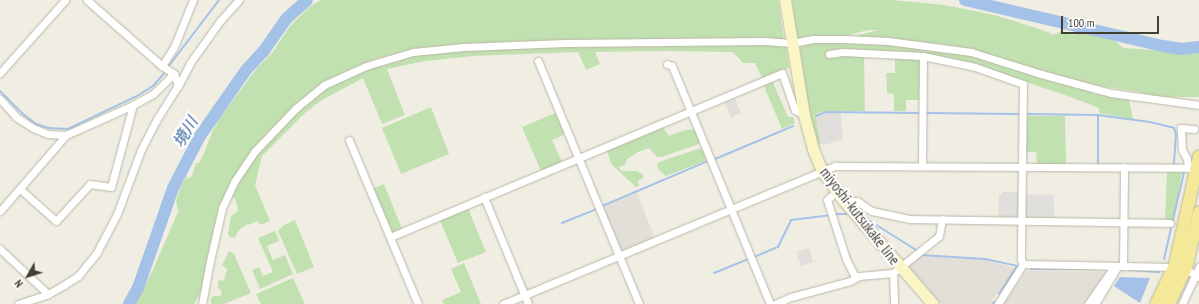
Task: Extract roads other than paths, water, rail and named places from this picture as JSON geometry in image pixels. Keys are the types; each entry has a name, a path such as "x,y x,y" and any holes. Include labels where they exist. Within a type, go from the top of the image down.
{"main road":[{"name":"miyoshi-kutsukake line","path":"785,0 804,115 813,149 822,171 897,271 933,304"},
{"path":"1156,304 1189,272 1199,157"},
{"path":"1169,304 1189,272 1199,213"}],"street":[{"path":"0,73 65,0"},
{"path":"88,0 162,66 174,74 178,86"},
{"path":"162,66 174,48 193,0"},
{"path":"18,304 48,294 78,276 96,254 118,214 141,150 157,119 178,86 190,63 216,27 239,0"},
{"path":"202,304 217,223 226,198 240,172 263,141 296,108 324,85 350,72 413,52 464,47 565,43 792,42 813,39 863,39 910,42 958,49 1111,93 1199,105"},
{"path":"829,54 850,53 923,56 975,67 1023,84 1021,259 1023,264"},
{"path":"922,166 923,56"},
{"path":"538,61 639,304"},
{"path":"668,64 672,66 770,304"},
{"path":"390,237 782,73 795,110 804,115"},
{"path":"0,211 66,135 133,105 153,94 174,74"},
{"path":"0,99 16,117 33,128 48,134 66,135"},
{"path":"20,189 56,221 90,184 111,187 133,105"},
{"path":"503,304 835,166 1188,168 1187,159 1182,150 1181,128 1194,129"},
{"path":"349,140 418,304"},
{"path":"1095,304 1116,272 1124,221 1124,167"},
{"path":"837,190 827,200 846,259 855,277"},
{"path":"484,197 528,304"},
{"path":"844,200 857,201 872,211 911,219 942,219 970,222 1124,221 1170,223"},
{"path":"775,304 791,297 850,281 855,277 897,271 939,236 942,219"},
{"path":"0,250 48,294"},
{"path":"1023,264 1117,266 1189,272 1199,267"},
{"path":"998,304 1023,264"},
{"path":"1088,304 1111,271 1117,266"},
{"path":"894,304 897,271"},
{"path":"1182,304 1189,272"},
{"path":"197,304 204,292"}],"water":[{"path":"1120,277 1150,278 1140,303 1114,286"}],"waterway":[{"path":"168,67 219,0"},
{"name":"境川","path":"129,304 138,288 173,188 200,136 246,70 263,52 286,19 307,0"},
{"name":"境川","path":"965,0 1163,46 1182,49 1199,47"},
{"path":"0,91 23,114 36,124 48,128 68,129 137,96 153,86 166,71"},
{"path":"816,116 826,112 920,113"},
{"path":"925,113 1022,114"},
{"path":"1027,114 1098,115 1150,122 1174,128 1176,134 1174,165 1176,165"},
{"path":"1098,115 1098,164"},
{"path":"715,159 793,126"},
{"path":"600,207 708,161"},
{"path":"1164,259 1184,172"},
{"path":"562,223 596,209"},
{"path":"834,214 846,214"},
{"path":"754,257 778,247 791,220 829,215"},
{"path":"870,221 916,250"},
{"path":"919,256 985,259 1017,266 999,294"},
{"path":"714,273 748,259"},
{"path":"907,266 916,259"},
{"path":"1031,269 1102,269"},
{"path":"1129,270 1159,272"}]}
